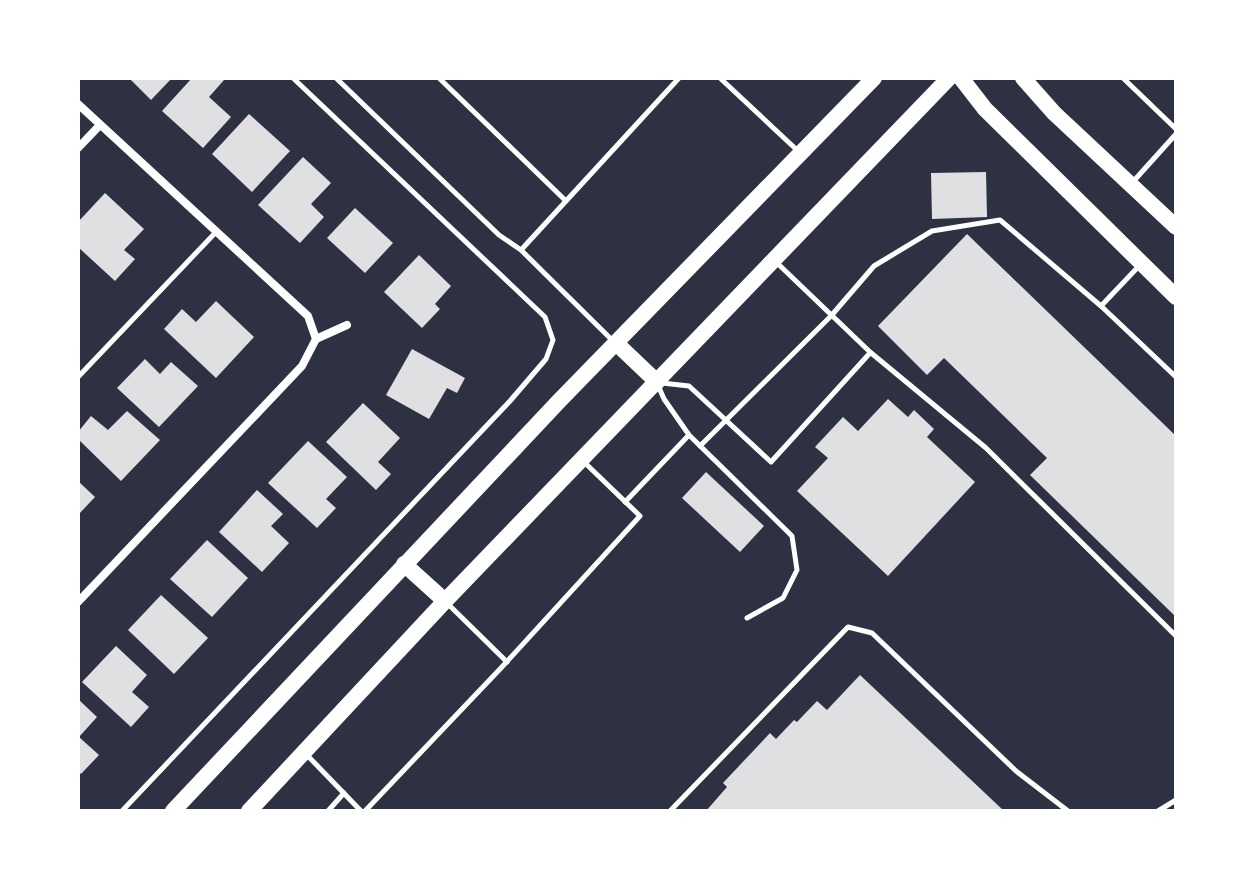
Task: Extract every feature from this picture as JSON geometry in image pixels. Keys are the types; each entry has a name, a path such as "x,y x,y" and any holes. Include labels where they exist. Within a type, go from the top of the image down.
{"main road":[{"path":"173,811 404,564 874,78"},
{"path":"249,811 445,601 949,78"},
{"path":"961,78 985,109 1176,297"},
{"path":"1023,78 1054,113 1176,227"},
{"path":"616,343 657,382"},
{"path":"404,564 445,601"}],"street":[{"path":"78,104 308,316 316,339"},
{"path":"78,148 100,125"},
{"path":"78,602 302,366 316,339 347,325"}],"lane":[{"path":"122,811 510,401 546,359 553,340 545,317 293,78"},
{"path":"336,78 616,343"},
{"path":"439,78 566,201"},
{"path":"521,250 679,78"},
{"path":"720,78 801,153"},
{"path":"1123,78 1176,131 1131,184"},
{"path":"700,446 831,316 874,266 932,231 1000,220 1101,306 1176,377"},
{"path":"78,377 216,232"},
{"path":"774,260 870,352 986,448 1176,636"},
{"path":"1101,306 1141,264"},
{"path":"747,618 783,598 797,570 792,536 689,435 664,399 657,382 689,386 771,462 870,352"},
{"path":"625,502 689,435"},
{"path":"305,752 363,811 507,662 640,516 582,460"},
{"path":"445,601 507,662"},
{"path":"670,811 848,627 872,633 1016,771 1068,811"},
{"path":"328,811 344,793"},
{"path":"1158,811 1176,800"}],"building":[{"path":"129,78 172,78 151,100"},
{"path":"192,78 224,80 209,97 231,117 203,148 162,111"},
{"path":"249,114 290,151 252,192 212,154"},
{"path":"303,157 331,183 311,204 324,217 300,243 258,205"},
{"path":"986,172 987,217 932,219 931,173"},
{"path":"105,193 144,229 124,250 135,259 115,281 78,247 78,222"},
{"path":"355,208 393,243 365,273 327,238"},
{"path":"967,234 1176,436 1176,617 1030,475 1047,458 944,358 927,375 878,326"},
{"path":"419,255 451,286 435,304 440,309 422,328 384,292"},
{"path":"216,301 254,337 216,378 164,329 182,309 196,322"},
{"path":"412,349 465,378 457,393 447,388 429,419 386,395"},
{"path":"145,359 160,374 171,362 198,386 159,427 117,388"},
{"path":"888,399 908,417 914,410 934,429 927,437 975,482 888,576 797,491 828,458 815,447 843,417 858,431"},
{"path":"363,403 400,438 378,462 391,474 376,490 326,442"},
{"path":"127,411 160,440 121,481 78,439 78,432 91,416 108,430"},
{"path":"308,441 347,477 326,499 336,508 317,528 268,483"},
{"path":"706,472 764,526 740,552 682,498"},
{"path":"78,481 95,497 78,515"},
{"path":"257,490 283,514 271,526 289,543 262,572 219,532"},
{"path":"207,540 248,578 212,617 170,579"},
{"path":"161,595 208,638 174,674 128,630"},
{"path":"116,646 147,675 132,692 149,707 131,727 82,682"},
{"path":"860,675 1004,811 706,811 727,787 723,783 770,733 776,739 817,701 827,710"},
{"path":"78,699 97,717 79,737 99,755 81,774 78,771"}]}
